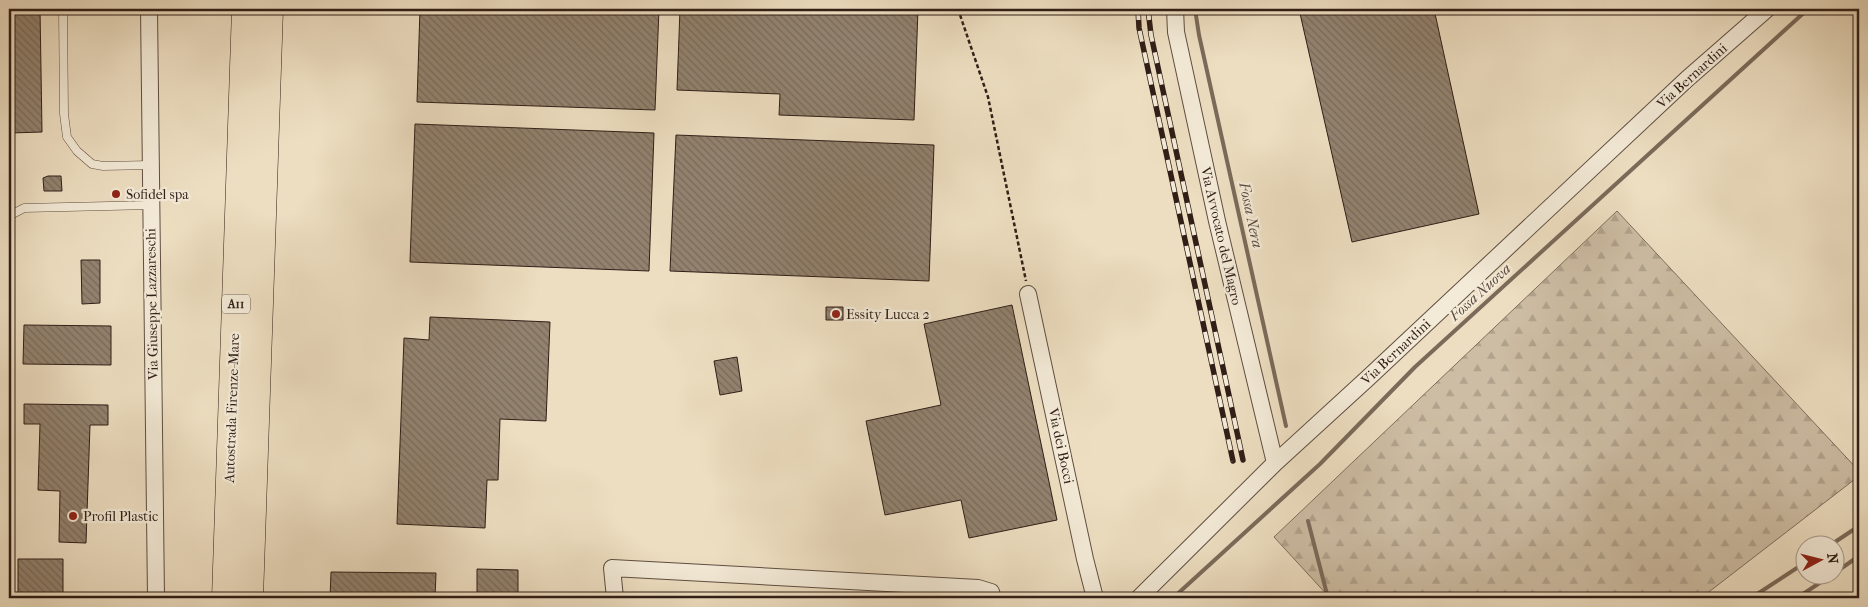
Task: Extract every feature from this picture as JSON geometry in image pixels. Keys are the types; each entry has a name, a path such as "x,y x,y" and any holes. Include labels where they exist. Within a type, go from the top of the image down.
{"highway":[{"name":"Autostrada Firenze-Mare","path":"226,598 246,9"},
{"name":"Autostrada Firenze-Mare","path":"249,598 269,9"}],"street":[{"name":"Via Giuseppe Lazzareschi","path":"149,9 156,598"},
{"name":"Via Avvocato del Magro","path":"1175,9 1176,32 1217,221 1275,463"},
{"name":"Via Bernardini","path":"1139,598 1275,463 1375,372 1687,79 1767,9"},
{"name":"Via dei Bocci","path":"1028,294 1095,598"},
{"path":"614,598 612,568 978,588 991,592 993,598"}],"lane":[{"path":"63,9 64,114 67,137 77,152 92,164 103,166 150,165"},
{"path":"9,216 24,208 151,205"}],"path":[{"path":"958,9 988,97 1028,294"}],"green space":[{"path":"1617,211 1859,471 1859,476 1701,598 1330,598 1274,537"}],"building":[{"path":"9,9 40,9 42,132 9,133"},
{"path":"420,9 659,9 655,110 417,102"},
{"path":"680,9 918,9 914,120 779,115 780,94 677,90"},
{"path":"1299,9 1434,9 1479,214 1352,242"},
{"path":"415,124 654,133 649,271 410,262"},
{"path":"676,135 934,145 929,281 670,271"},
{"path":"61,176 62,191 44,191 43,178"},
{"path":"81,260 100,260 100,303 82,304"},
{"path":"1012,305 1057,520 969,538 961,500 885,515 866,421 941,405 924,324"},
{"path":"826,307 843,307 843,320 826,320"},
{"path":"430,317 550,322 546,421 500,419 498,480 487,480 485,528 397,524 404,338 429,340"},
{"path":"24,325 111,326 111,365 23,364"},
{"path":"737,357 742,391 720,395 714,361"},
{"path":"24,404 108,405 108,425 90,425 86,543 59,542 60,491 38,490 40,424 24,424"},
{"path":"18,559 63,559 63,598 18,598"},
{"path":"477,569 518,570 518,598 477,598"},
{"path":"331,572 436,573 435,598 330,598"}],"waterway":[{"name":"Fossa Nera","path":"1195,9 1199,35 1286,426"},
{"name":"Fossa Nuova","path":"1173,598 1320,464 1415,367 1808,9"},
{"name":"Fossa Nera","path":"1308,521 1328,598"},
{"path":"1846,535 1859,526"},
{"name":"Fossa Nera","path":"1846,565 1859,556"},
{"path":"1751,598 1796,569"},
{"name":"Fossa Nera","path":"1797,598 1818,584"}],"railway":[{"path":"1138,9 1139,28 1233,461"},
{"path":"1148,9 1151,35 1243,460"}],"place":[{"name":"Sofidel spa","path":"116,194"},
{"name":"Essity Lucca 2","path":"836,314"},
{"name":"Profil Plastic","path":"73,516"}]}
